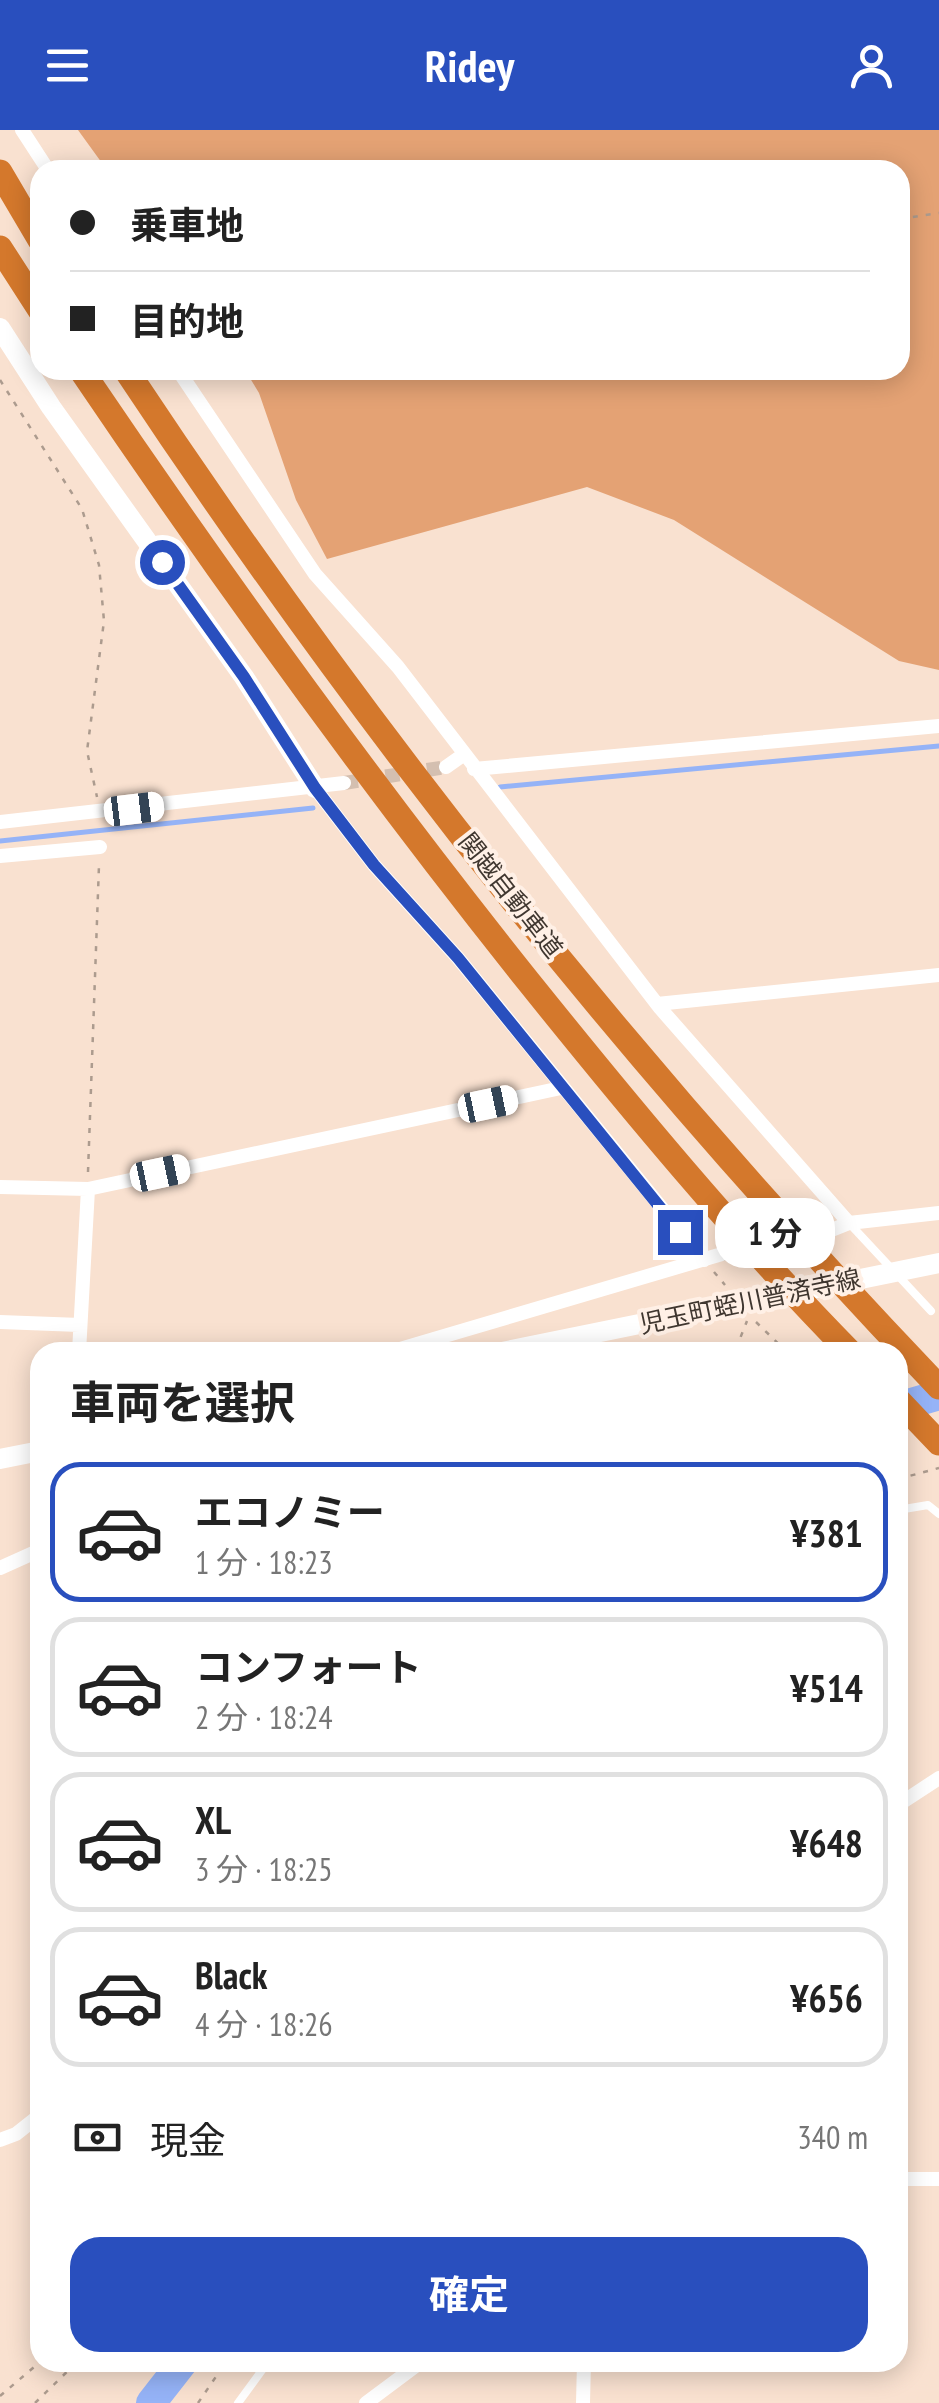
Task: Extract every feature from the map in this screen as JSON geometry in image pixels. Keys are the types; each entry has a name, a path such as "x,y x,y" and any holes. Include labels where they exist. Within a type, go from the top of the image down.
{"highway":[{"path":"0,172 30,223"},
{"path":"0,248 30,294"},
{"name":"関越自動車道","path":"88,380 299,685 433,860 619,1094 841,1342"},
{"name":"関越自動車道","path":"133,380 284,599 535,928 896,1342"},
{"name":"関越自動車道","path":"908,1354 939,1387"},
{"path":"908,1410 939,1443"}],"street":[{"path":"22,130 42,160"},
{"path":"0,328 30,375"},
{"path":"33,380 244,677 315,788 704,1260"},
{"path":"185,380 315,574 398,667 656,1004 848,1223"},
{"path":"474,769 939,726"},
{"path":"446,768 463,755"},
{"path":"0,822 344,783"},
{"path":"0,856 100,848"},
{"path":"656,1004 939,975"},
{"path":"0,1186 88,1188 561,1088"},
{"path":"79,1342 88,1188"},
{"path":"829,1231 848,1223 939,1213"},
{"path":"424,1342 722,1254"},
{"name":"児玉町蛭川普済寺線","path":"550,1342 936,1263"},
{"path":"0,1322 80,1325"},
{"path":"0,1459 30,1452"},
{"path":"0,1568 30,1554"},
{"path":"908,1798 939,1778"},
{"path":"0,2140 30,2124"},
{"path":"908,2179 939,2180"},
{"path":"366,2403 408,2372"},
{"path":"584,2372 584,2403"}],"lane":[{"path":"848,1223 931,1311"},
{"path":"908,1509 928,1506 939,1514"},
{"path":"238,2403 261,2372"}],"path":[{"path":"910,217 939,213"},
{"path":"0,380 82,509 99,565 104,621 87,738 98,813"},
{"path":"88,1188 100,848"},
{"path":"739,1342 750,1316"},
{"path":"908,1476 939,1468"},
{"path":"0,2396 30,2370"},
{"path":"35,2403 67,2372"},
{"path":"198,2403 219,2372"}],"shaded area":[{"path":"78,130 939,130 939,670 899,661 674,520 587,487 327,559 296,500 251,380 910,380 910,160 100,160"}],"waterway":[{"path":"500,787 939,746"},
{"path":"0,841 313,808"},
{"path":"908,1404 939,1395"},
{"path":"151,2403 175,2372"}],"tunnel":[{"path":"344,783 446,767"},
{"path":"722,1254 829,1231"}],"route":[{"path":"162,562 244,677 315,788 374,865 458,958 680,1232"}]}
